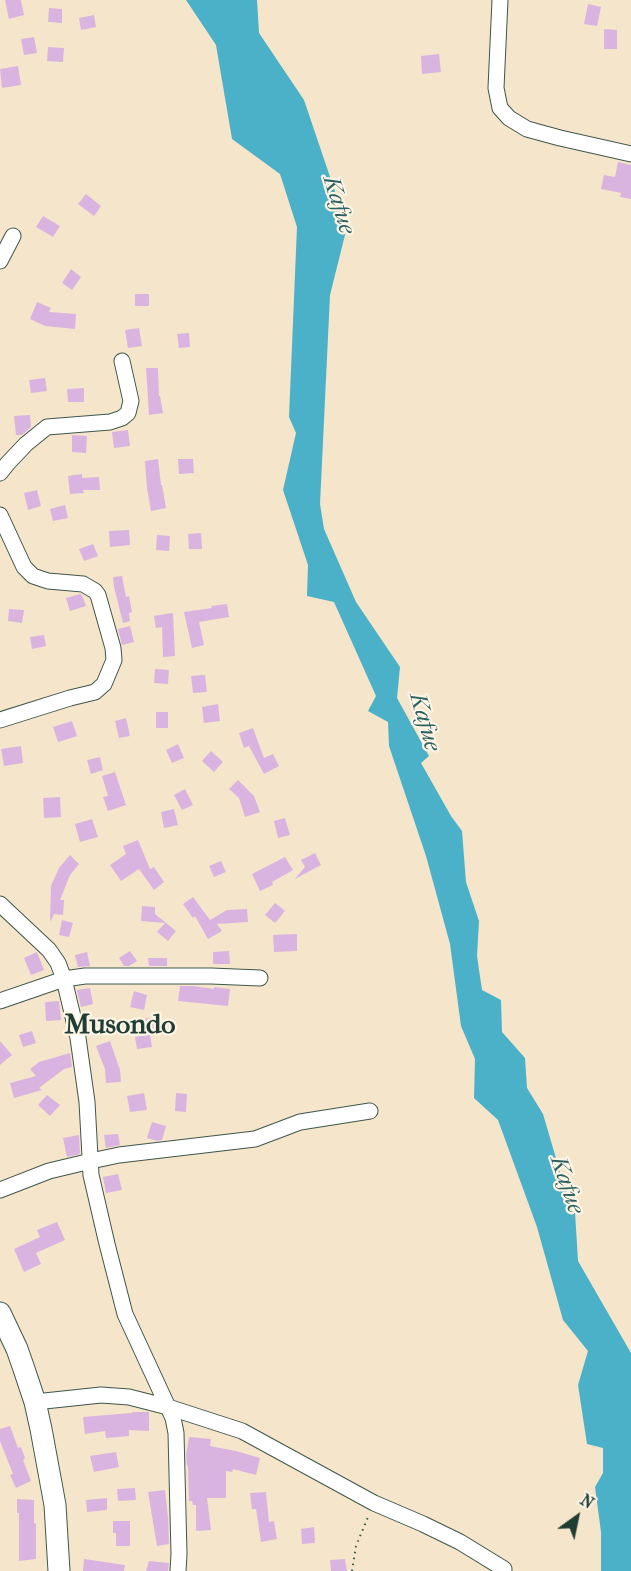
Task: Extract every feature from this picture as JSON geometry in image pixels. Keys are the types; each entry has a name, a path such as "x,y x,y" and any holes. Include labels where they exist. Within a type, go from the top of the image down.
{"street":[{"path":"500,0 496,88 500,108 509,118 527,129 631,154"},
{"path":"0,261 13,236"},
{"path":"0,473 26,444 47,427 110,422 122,418 128,412 131,401 122,361"},
{"path":"0,515 24,567 33,576 83,584 95,591 98,595 114,660 104,684 95,692 0,720"},
{"path":"0,904 49,950 58,963 64,979 78,1038 87,1102 91,1175 107,1244 125,1314 173,1418 176,1434 178,1571"},
{"path":"0,1001 64,979 85,976 260,978"},
{"path":"0,1190 49,1171 90,1161 119,1155 255,1139 300,1122 370,1111"},
{"path":"0,1313 17,1348 35,1402 55,1504 59,1571"},
{"path":"35,1402 101,1395 129,1397 242,1431 375,1503 460,1542 504,1569"}],"path":[{"path":"352,1571 356,1546 375,1503"}],"water":[{"name":"Kafue","path":"186,0 257,0 259,33 304,100 347,227 330,295 320,504 324,529 356,602 400,667 397,698 429,756 421,763 462,831 466,882 479,921 477,956 482,990 501,1000 502,1032 525,1058 527,1088 543,1114 563,1182 575,1212 578,1261 631,1353 631,1571 601,1571 601,1532 595,1487 603,1473 603,1448 587,1444 578,1385 588,1351 563,1320 537,1227 498,1120 474,1098 475,1059 461,1026 450,944 426,856 389,746 388,722 368,711 376,696 334,602 307,596 308,565 283,490 296,433 289,417 297,227 280,174 232,139 216,45"}],"building":[{"path":"5,0 21,0 24,15 9,19"},
{"path":"588,4 601,7 597,26 584,24"},
{"path":"49,8 62,9 62,23 48,22"},
{"path":"94,15 96,27 81,30 79,18"},
{"path":"604,29 617,30 617,49 604,49"},
{"path":"34,37 37,53 24,55 21,39"},
{"path":"48,47 64,48 63,62 47,61"},
{"path":"439,54 441,72 422,74 421,56"},
{"path":"18,66 21,85 2,88 0,69"},
{"path":"618,162 631,165 631,199 620,197 621,193 601,189 604,175 615,177"},
{"path":"86,194 101,206 94,216 78,204"},
{"path":"43,216 60,226 53,237 36,227"},
{"path":"71,269 81,277 72,290 62,283"},
{"path":"135,294 149,294 149,306 135,306"},
{"path":"37,302 51,308 49,312 76,314 75,329 45,326 30,319"},
{"path":"139,328 142,346 128,348 125,330"},
{"path":"189,333 190,347 179,348 177,334"},
{"path":"146,368 158,368 159,396 163,413 149,415"},
{"path":"45,378 47,391 31,393 29,380"},
{"path":"84,388 84,402 68,402 67,389"},
{"path":"30,415 31,427 22,435 16,435 14,416"},
{"path":"128,430 130,446 114,448 112,432"},
{"path":"72,435 87,436 86,453 72,452"},
{"path":"158,459 166,508 151,511 145,461"},
{"path":"178,459 193,459 194,473 179,474"},
{"path":"82,474 82,478 99,477 100,490 83,490 84,493 70,494 68,476"},
{"path":"37,490 41,506 28,510 24,493"},
{"path":"65,505 68,518 53,521 50,509"},
{"path":"129,530 130,545 110,547 109,531"},
{"path":"201,533 202,549 189,549 188,534"},
{"path":"157,535 170,536 169,551 156,550"},
{"path":"93,544 98,556 84,561 79,549"},
{"path":"122,576 132,612 129,613 130,621 123,623 113,577"},
{"path":"80,594 86,606 70,611 66,598"},
{"path":"227,604 229,617 199,622 204,645 192,648 184,612"},
{"path":"9,609 24,610 22,623 8,621"},
{"path":"172,613 175,656 163,657 162,627 156,628 154,616"},
{"path":"130,626 134,642 122,645 118,629"},
{"path":"44,635 46,646 32,649 30,637"},
{"path":"155,669 169,670 168,684 154,683"},
{"path":"205,675 207,692 193,693 191,676"},
{"path":"218,704 220,721 204,723 202,707"},
{"path":"156,712 168,712 168,728 156,728"},
{"path":"126,718 130,736 119,738 115,721"},
{"path":"72,721 77,736 58,742 53,727"},
{"path":"253,728 264,758 273,754 279,766 264,774 249,746 244,748 239,733"},
{"path":"178,744 184,758 172,763 166,750"},
{"path":"21,746 23,763 4,766 1,749"},
{"path":"211,751 223,762 214,772 202,761"},
{"path":"100,757 103,770 91,774 87,760"},
{"path":"115,772 126,805 108,811 103,797 108,796 102,776"},
{"path":"238,780 254,796 260,812 245,817 239,798 229,789"},
{"path":"185,789 193,805 182,810 174,795"},
{"path":"60,797 61,817 44,818 43,798"},
{"path":"174,809 178,825 164,828 161,812"},
{"path":"285,818 290,835 278,838 274,821"},
{"path":"92,819 98,837 80,842 75,824"},
{"path":"138,840 150,869 154,867 164,882 154,890 139,869 121,881 110,865 126,854 123,846"},
{"path":"315,853 321,865 295,879 305,867 301,860"},
{"path":"70,855 79,864 70,875 60,900 64,900 63,915 54,914 51,921 51,886 59,868"},
{"path":"285,857 293,870 272,882 273,885 260,891 252,874"},
{"path":"221,861 226,872 214,877 209,866"},
{"path":"193,897 210,920 227,910 247,909 248,922 217,924 222,931 208,939 195,916 193,918 183,904"},
{"path":"275,903 285,911 275,923 265,915"},
{"path":"142,906 155,907 155,914 176,931 168,941 157,932 165,923 141,921"},
{"path":"62,920 73,923 69,937 59,935"},
{"path":"297,934 297,951 274,952 273,935"},
{"path":"130,951 137,961 124,966 119,958"},
{"path":"229,951 230,964 213,964 213,952"},
{"path":"37,952 44,970 31,975 24,958"},
{"path":"87,952 90,966 78,967 75,955"},
{"path":"148,958 167,958 167,966 149,966"},
{"path":"180,986 230,989 228,1006 178,1001"},
{"path":"90,988 93,1004 81,1007 77,990"},
{"path":"134,991 147,995 144,1010 130,1007"},
{"path":"59,1001 61,1020 46,1021 45,1002"},
{"path":"154,1017 156,1028 142,1031 140,1020"},
{"path":"32,1031 36,1043 23,1047 19,1035"},
{"path":"150,1034 152,1047 137,1049 135,1037"},
{"path":"0,1041 12,1055 0,1065"},
{"path":"110,1041 120,1070 121,1082 106,1083 105,1069 96,1046"},
{"path":"70,1053 72,1067 64,1069 39,1088 42,1090 14,1098 10,1083 36,1076 30,1069 39,1062"},
{"path":"144,1093 147,1110 130,1112 127,1096"},
{"path":"176,1093 187,1094 186,1112 175,1111"},
{"path":"47,1095 60,1105 50,1116 38,1105"},
{"path":"152,1122 166,1126 162,1140 147,1138"},
{"path":"118,1134 120,1145 106,1148 104,1135"},
{"path":"79,1135 80,1154 67,1157 63,1138"},
{"path":"118,1174 122,1190 106,1193 103,1177"},
{"path":"57,1222 65,1240 36,1253 41,1264 24,1272 14,1249 40,1237 37,1230"},
{"path":"149,1412 149,1431 129,1430 129,1436 106,1438 105,1431 85,1434 83,1417"},
{"path":"10,1426 18,1448 21,1447 31,1481 16,1488 0,1441 0,1429"},
{"path":"189,1437 211,1439 210,1446 260,1458 256,1475 233,1469 232,1472 226,1471 226,1498 207,1498 211,1530 196,1531 196,1505 189,1501 186,1455"},
{"path":"116,1452 119,1467 94,1472 90,1456"},
{"path":"135,1488 136,1500 118,1501 117,1489"},
{"path":"165,1490 169,1544 157,1546 148,1492"},
{"path":"266,1492 269,1522 274,1521 277,1539 261,1542 256,1509 252,1509 250,1493"},
{"path":"107,1498 107,1510 87,1512 86,1500"},
{"path":"17,1499 34,1500 36,1559 19,1561"},
{"path":"113,1521 130,1521 130,1546 116,1546"},
{"path":"314,1527 315,1543 302,1544 301,1529"},
{"path":"84,1559 125,1565 124,1571 83,1571"},
{"path":"345,1559 347,1571 331,1571 330,1560"},
{"path":"149,1561 169,1563 168,1571 146,1571"}],"district":[{"name":"Musondo","path":"120,1026"}]}
